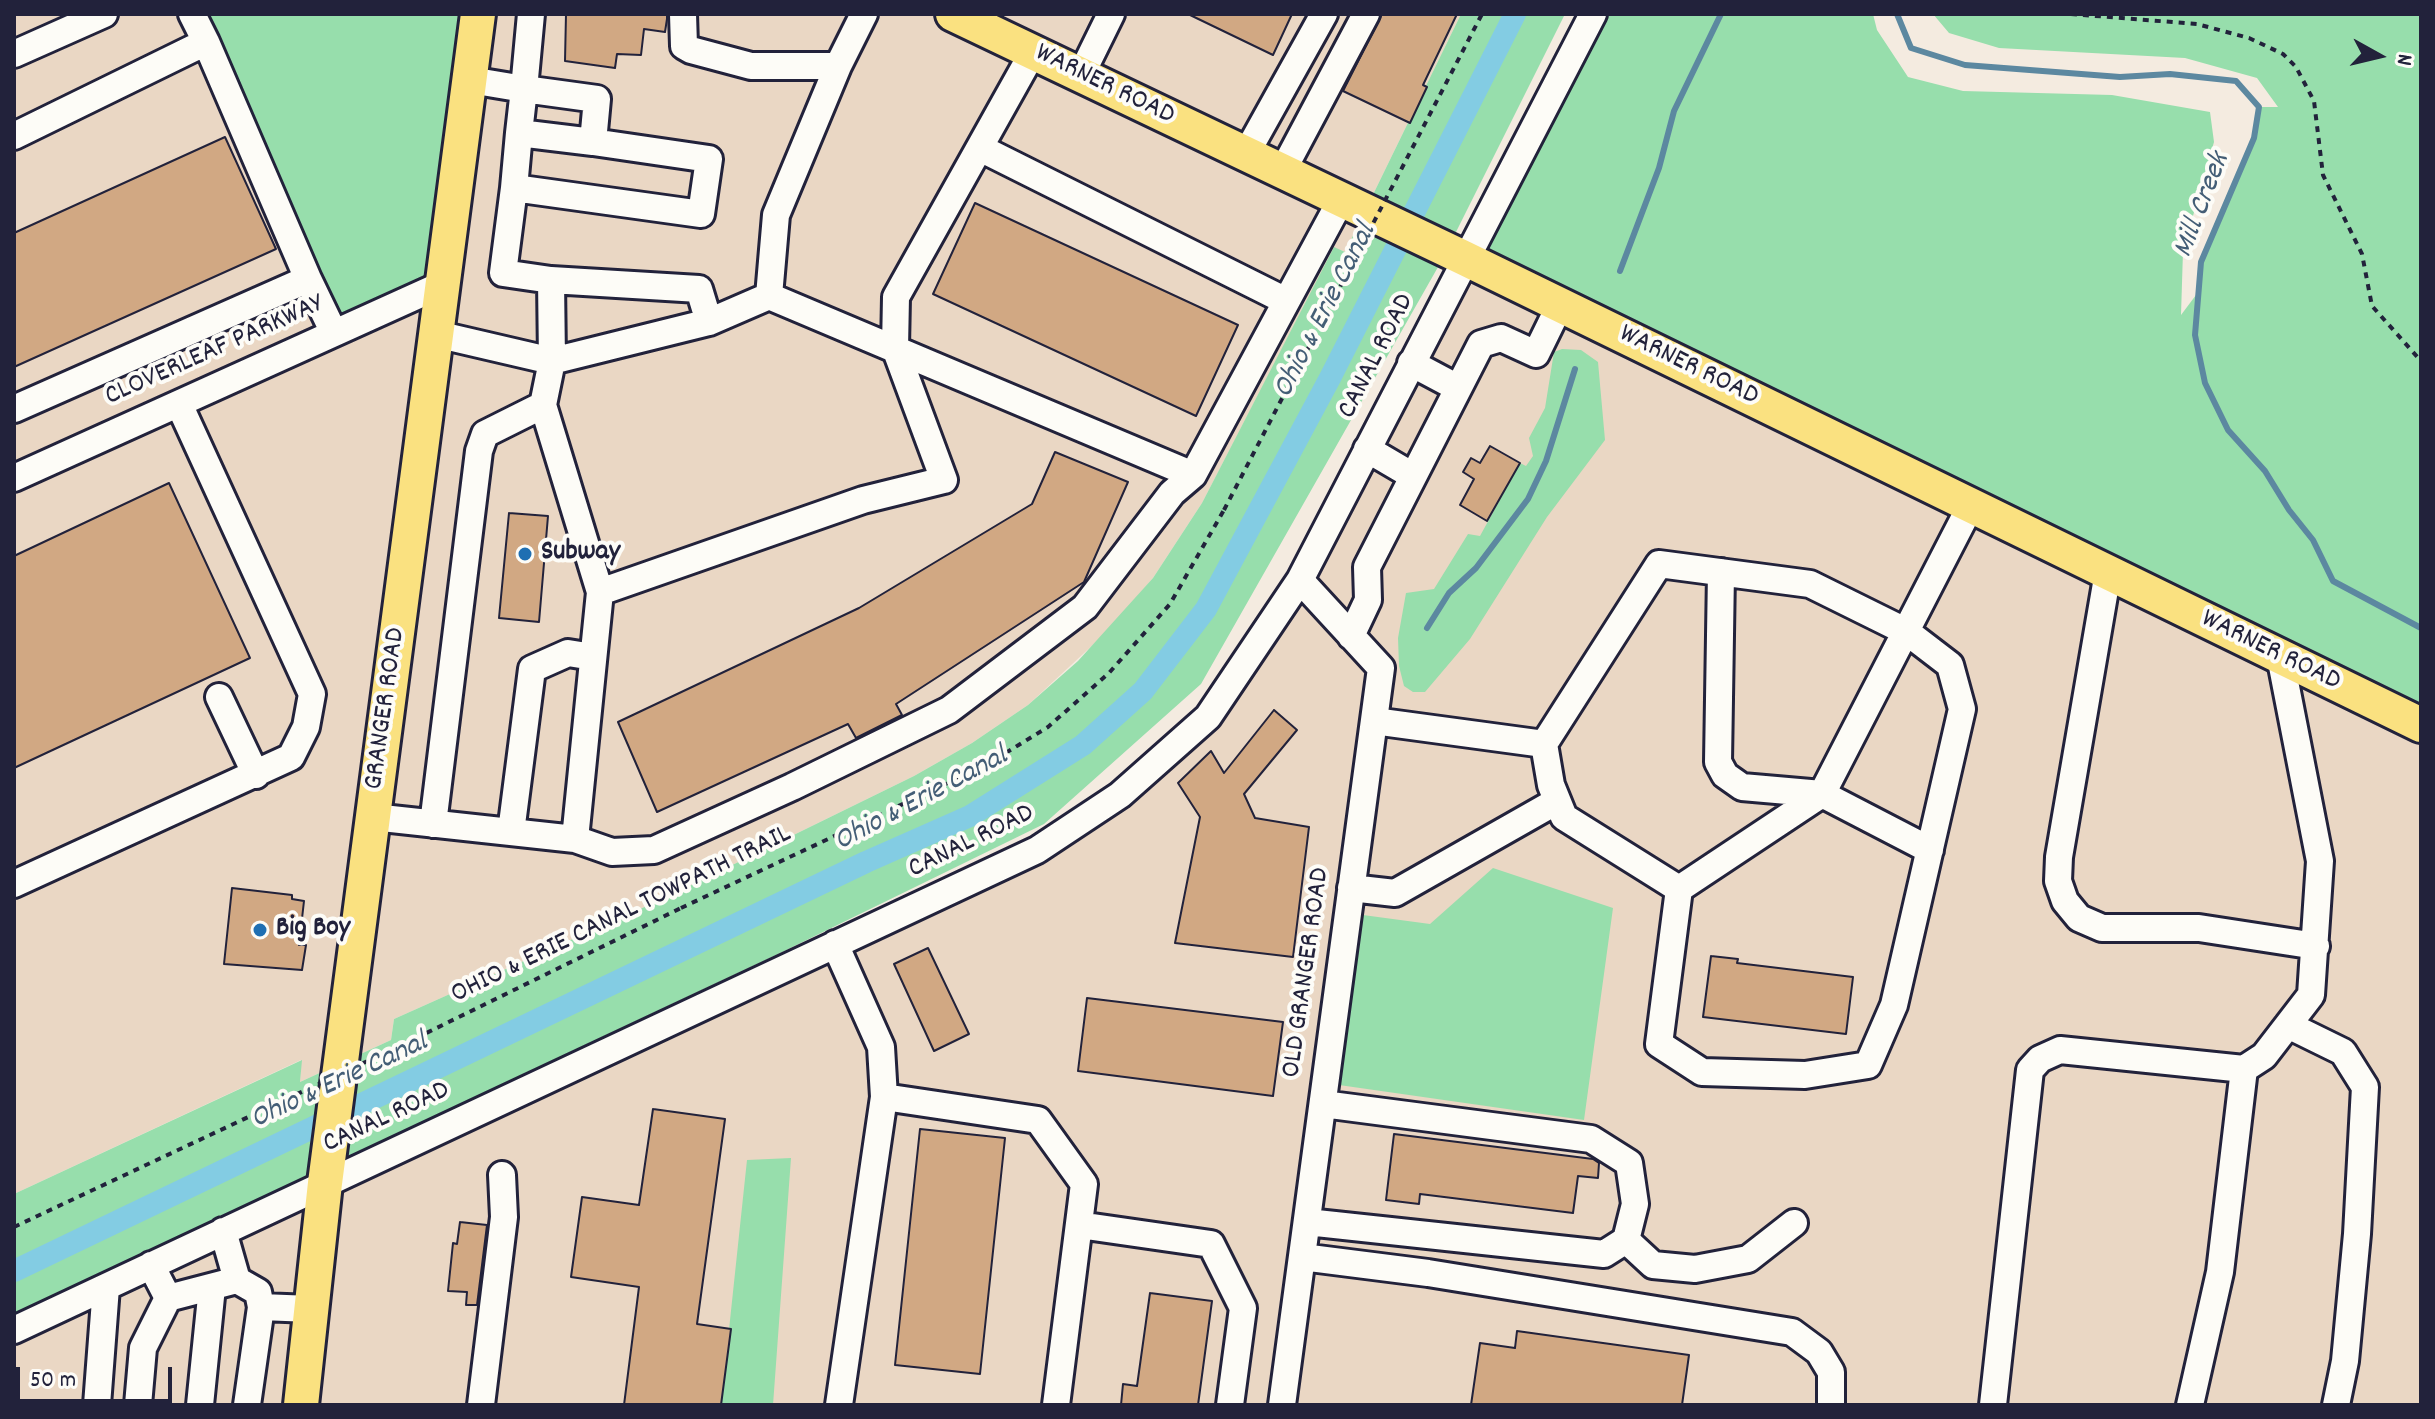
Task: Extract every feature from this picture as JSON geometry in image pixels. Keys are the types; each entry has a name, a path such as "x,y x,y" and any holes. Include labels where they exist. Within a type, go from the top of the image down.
{"main road":[{"name":"GRANGER ROAD","path":"301,1405 325,1183 478,14"},
{"name":"WARNER ROAD","path":"953,14 1386,220 2421,725"}],"street":[{"path":"14,54 104,14"},
{"path":"192,14 334,333"},
{"path":"531,14 503,273 551,280 699,289 709,322"},
{"path":"683,14 684,46 691,50 751,66 838,66"},
{"path":"1081,75 1111,14"},
{"path":"1246,154 1324,14"},
{"path":"1282,172 1366,14"},
{"name":"CANAL ROAD","path":"14,1330 1037,850 1120,795 1208,717 1300,580 1411,363 1455,254 1593,14"},
{"path":"769,296 776,215 859,15"},
{"path":"14,136 206,42"},
{"path":"600,592 863,500 944,480 895,348 896,297 1033,52"},
{"path":"470,80 597,99 593,142"},
{"path":"514,188 701,214 709,159 519,133"},
{"path":"980,148 1286,301"},
{"path":"373,817 575,839 612,852 654,850 949,710 1085,607 1172,493 1193,475 1341,200"},
{"path":"14,409 308,279"},
{"path":"551,280 552,361 543,405 600,592 575,839"},
{"name":"CLOVERLEAF PARKWAY","path":"14,478 443,284"},
{"path":"436,334 552,361 709,322 769,296 1193,475"},
{"path":"1351,636 1368,600 1367,567 1481,344 1501,338 1536,354 1560,305"},
{"path":"1411,363 1458,388"},
{"path":"17,875 256,775 291,757 306,727 312,694 179,404"},
{"path":"433,824 479,451 485,434 543,405"},
{"path":"1367,449 1413,476"},
{"path":"1679,889 1564,817 1551,785 1544,744 1659,564 1810,584 1907,632 1950,665 1962,709 1894,1005 1868,1065 1805,1075 1702,1072 1659,1044 1679,889 1822,794 1907,632 1971,505"},
{"path":"1721,572 1718,762 1725,775 1742,787 1822,794 1930,850"},
{"path":"2108,572 2059,857 2058,881 2065,901 2079,918 2102,928 2199,928 2316,946"},
{"name":"OLD GRANGER ROAD","path":"1282,1405 1381,668 1300,580"},
{"path":"511,832 532,669 568,653 593,657"},
{"path":"1993,1405 2030,1070 2040,1059 2060,1050 2244,1069 2264,1056 2311,995 2320,861 2280,656"},
{"path":"219,697 256,775"},
{"path":"1374,721 1544,744"},
{"path":"1351,888 1395,893 1557,801"},
{"path":"835,944 881,1047 884,1097 839,1405"},
{"path":"2288,1025 2343,1052 2365,1087 2357,1234 2345,1361 2336,1405"},
{"path":"2190,1405 2220,1272 2244,1069"},
{"path":"884,1097 1038,1120 1084,1184 1056,1405"},
{"path":"1307,1222 1604,1254 1626,1240 1635,1204 1629,1163 1591,1139 1323,1104"},
{"path":"481,1405 504,1217 502,1175"},
{"path":"1626,1240 1653,1265 1695,1269 1748,1259 1794,1223"},
{"path":"1079,1225 1211,1244 1243,1308 1230,1405"},
{"path":"200,1405 224,1283 223,1231"},
{"path":"1302,1257 1428,1273 1792,1332 1819,1352 1831,1372 1831,1405"},
{"path":"151,1265 168,1298"},
{"path":"138,1405 143,1348 168,1298 224,1283 258,1292 261,1307 247,1405"},
{"path":"97,1405 106,1287"},
{"path":"261,1307 311,1309"}],"path":[{"name":"OHIO & ERIE CANAL TOWPATH TRAIL","path":"14,1227 986,765 1048,727 1109,673 1170,604 1224,510 1482,14"},
{"path":"2071,14 2197,24 2249,38 2283,54 2296,67 2314,101 2323,175 2362,254 2372,306 2421,361"}],"shaded area":[{"path":"14,14 1461,14 1345,252 1334,248 1202,503 1153,578 1110,629 1028,705 972,743 914,776 669,896 394,1019 391,1040 300,1082 301,1060 14,1194"},
{"path":"1464,258 2421,725 2421,1405 14,1405 14,1330 1037,850 1208,717 1300,580"}],"green space":[{"path":"206,14 477,14 443,284 346,328"},
{"path":"1461,14 1565,14 1442,260 1201,684 1044,824 774,956 14,1314 14,1194 302,1060 300,1082 391,1040 394,1019 669,896 914,776 972,743 1028,705 1078,661 1153,578 1202,503 1334,247 1345,252"},
{"path":"1593,14 1873,14 1877,30 1908,77 1963,91 2112,95 2210,112 2214,142 2183,251 2181,315 2196,295 2201,262 2254,138 2259,107 2278,107 2257,78 2185,58 1999,48 1949,33 1933,14 2421,14 2421,725 1464,258"},
{"path":"1562,349 1581,350 1598,362 1605,440 1547,517 1470,639 1425,692 1413,692 1404,686 1399,666 1398,638 1406,593 1434,589 1468,534 1480,536 1520,463 1526,466 1533,456 1529,438 1545,408 1554,352"},
{"path":"1493,868 1613,908 1584,1120 1325,1083 1348,913 1430,924"},
{"path":"791,1158 773,1405 721,1405 747,1160"}],"building":[{"path":"566,14 667,14 667,19 665,32 644,29 641,55 617,54 615,68 565,61"},
{"path":"1188,14 1292,14 1273,55"},
{"path":"1382,14 1457,14 1423,85 1427,87 1410,123 1343,91"},
{"path":"225,137 276,249 14,367 14,233"},
{"path":"975,203 1238,325 1196,416 933,294"},
{"path":"1490,446 1520,463 1487,521 1460,505 1474,479 1463,472 1471,458 1480,463"},
{"path":"1055,452 1128,482 1084,582 896,704 902,715 856,738 848,724 657,812 618,722 859,608 1032,504"},
{"path":"169,483 250,658 14,768 14,556"},
{"path":"509,513 548,516 539,622 499,618"},
{"path":"1274,710 1297,730 1244,794 1255,818 1309,827 1293,957 1175,943 1200,817 1178,783 1211,751 1224,773"},
{"path":"232,888 292,895 292,899 304,901 299,945 306,945 302,970 224,964"},
{"path":"928,948 969,1034 934,1051 894,964"},
{"path":"1711,956 1738,959 1737,963 1853,977 1846,1034 1703,1017"},
{"path":"1087,998 1283,1022 1273,1096 1078,1071"},
{"path":"653,1109 725,1119 697,1324 731,1329 721,1405 624,1405 639,1287 571,1277 582,1197 639,1205"},
{"path":"920,1129 1005,1138 980,1374 895,1365"},
{"path":"1394,1134 1593,1159 1599,1163 1598,1178 1578,1176 1573,1213 1420,1194 1419,1204 1386,1200"},
{"path":"460,1222 487,1225 477,1305 466,1305 467,1292 448,1291 453,1243 457,1244"},
{"path":"1150,1293 1212,1301 1198,1405 1121,1405 1123,1384 1137,1386"},
{"path":"1517,1331 1689,1355 1682,1405 1471,1405 1480,1343 1515,1348"}],"waterway":[{"name":"Ohio & Erie Canal","path":"14,1271 866,862 970,816 1083,745 1143,691 1206,609 1330,378 1515,14"},
{"path":"1620,271 1659,168 1674,111 1721,14"},
{"name":"Mill Creek","path":"1897,14 1911,48 1965,65 2120,77 2170,74 2236,81 2259,107 2254,138 2201,262 2195,335 2205,383 2228,430 2265,471 2289,510 2313,540 2333,581 2421,628"},
{"path":"1427,628 1449,593 1476,568 1528,499 1546,461 1575,369"}],"place":[{"name":"Subway","path":"525,554"},
{"name":"Big Boy","path":"260,930"}]}
